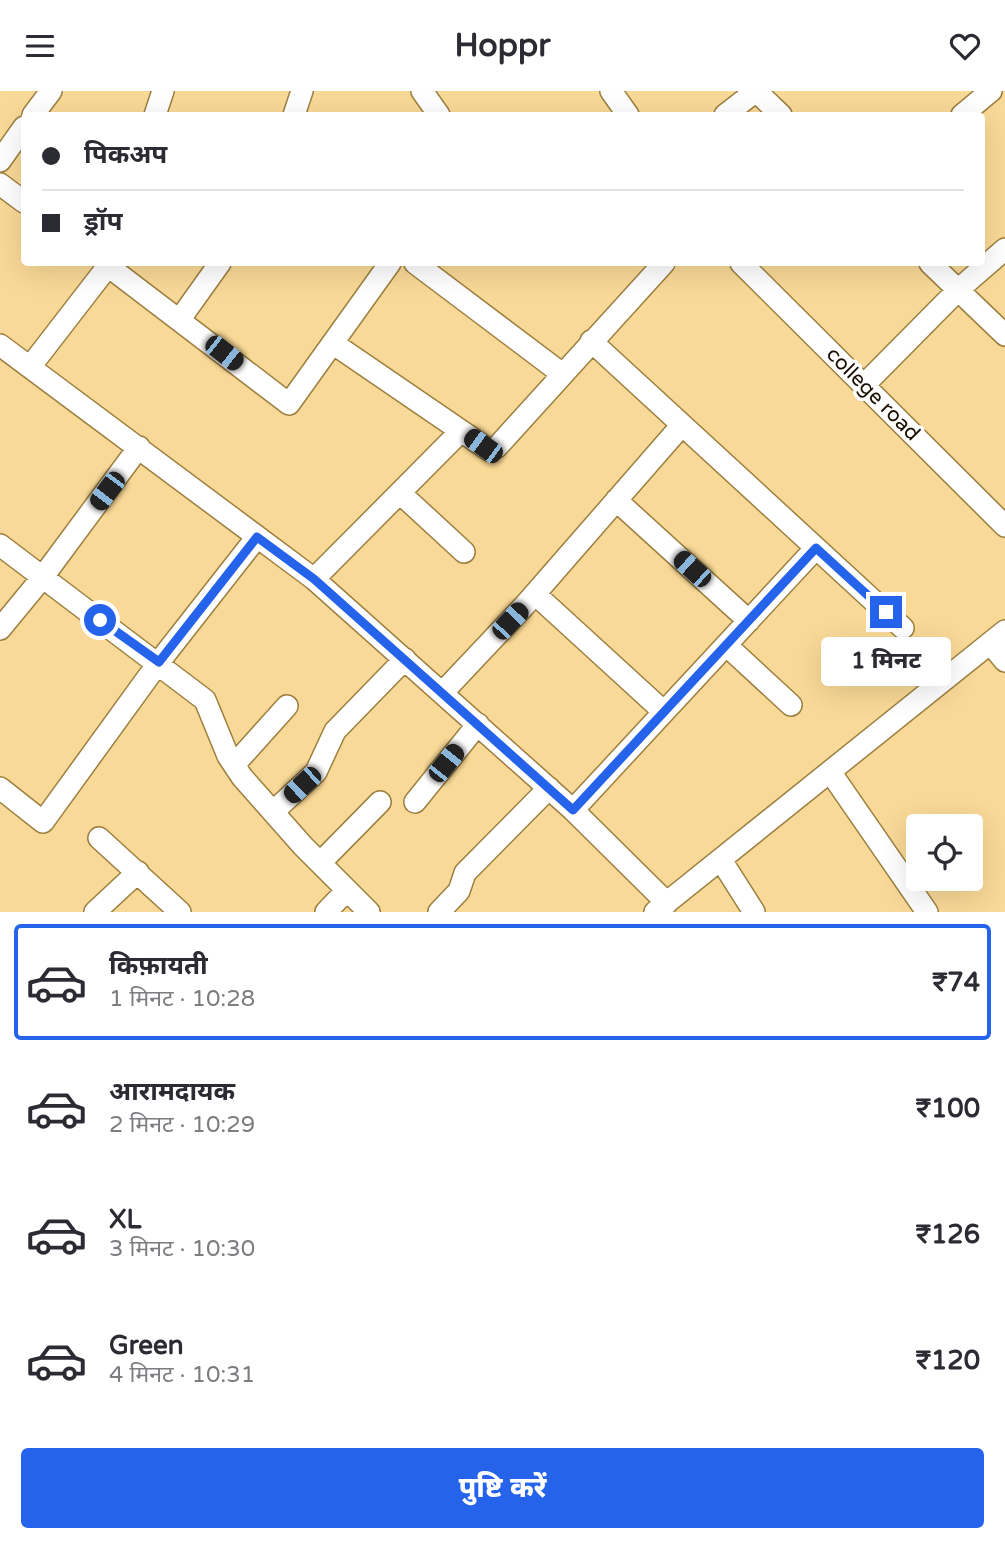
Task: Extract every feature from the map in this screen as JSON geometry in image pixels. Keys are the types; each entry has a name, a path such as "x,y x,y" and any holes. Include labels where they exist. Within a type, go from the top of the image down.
{"street":[{"path":"35,112 51,91"},
{"path":"156,112 163,91"},
{"path":"295,112 302,91"},
{"path":"422,91 437,112"},
{"path":"611,91 626,112"},
{"path":"729,112 756,91 778,112"},
{"path":"966,112 991,91"},
{"path":"0,161 21,131"},
{"path":"0,184 21,200"},
{"path":"864,385 959,289 1005,249"},
{"path":"30,367 105,266"},
{"path":"109,266 289,404 388,266"},
{"path":"180,319 218,266"},
{"path":"419,266 561,373"},
{"path":"334,344 489,450 498,446 561,373 661,266"},
{"name":"college road","path":"744,266 1005,526"},
{"path":"933,266 1005,335"},
{"path":"591,341 903,628"},
{"path":"0,345 314,579 573,810 661,907 997,637 1005,661"},
{"path":"443,692 535,594 682,425"},
{"path":"314,579 461,431"},
{"path":"0,629 42,579 139,447"},
{"path":"400,493 464,552"},
{"path":"616,501 749,621"},
{"path":"0,788 43,822 159,662 257,537"},
{"path":"0,545 42,579 159,662 205,700 234,765 320,863 369,912"},
{"path":"573,810 816,548"},
{"path":"535,594 664,712"},
{"path":"726,645 791,705"},
{"path":"274,811 316,772 335,731 405,659"},
{"path":"234,765 287,706"},
{"path":"415,801 478,724"},
{"path":"831,773 927,912"},
{"path":"439,912 459,891 465,873 549,789"},
{"path":"320,863 380,802"},
{"path":"99,838 180,912"},
{"path":"721,860 754,912"},
{"path":"95,912 138,872"},
{"path":"326,912 347,890"}],"route":[{"path":"100,620 159,662 257,537 314,579 573,810 816,548 886,612"}]}
